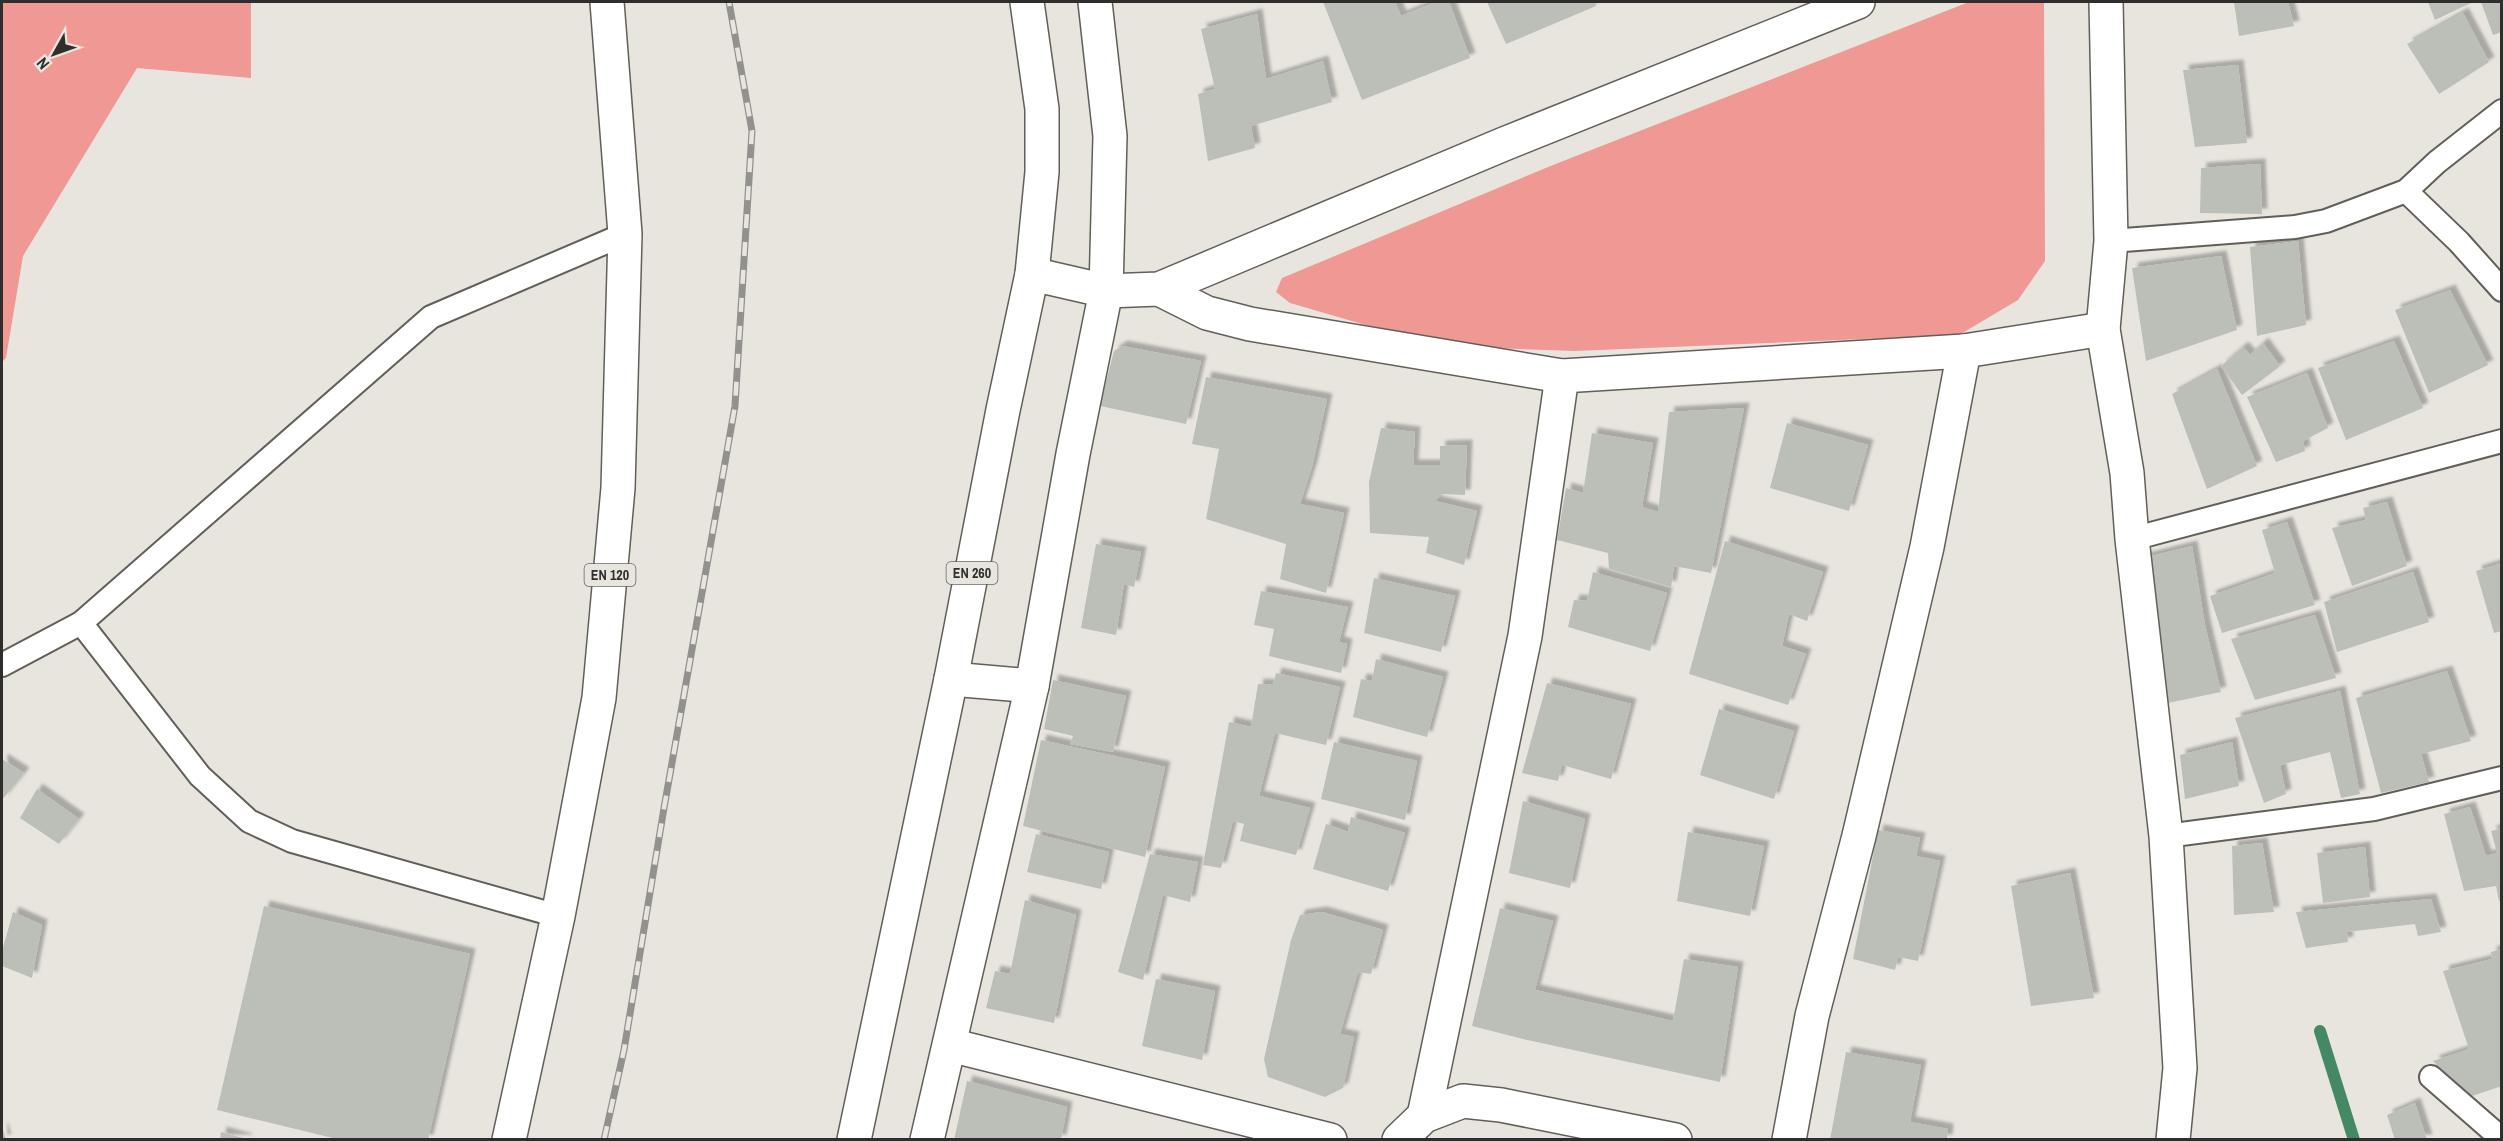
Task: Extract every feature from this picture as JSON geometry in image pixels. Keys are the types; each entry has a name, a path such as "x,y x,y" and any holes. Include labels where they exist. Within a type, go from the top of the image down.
{"street":[{"name":"EN 120","path":"509,1140 558,916 599,698 618,488 625,234 607,2"},
{"name":"EN 260","path":"854,1140 951,680 1003,410 1032,274 1042,172 1042,109 1027,2"},
{"path":"927,1140 1032,686 1073,454 1106,291 1110,136 1095,2"},
{"path":"1032,274 1106,291 1159,289 1515,140 1858,2"},
{"path":"2106,2 2111,242 2103,329 2127,473 2132,539 2166,836 2180,1068 2173,1140"},
{"path":"1159,289 1207,313 1250,324 1562,376 1964,351 2103,329"},
{"path":"1790,1140 1812,1016 1859,836 1927,547 1964,351"},
{"path":"1424,1116 1525,636 1562,376"},
{"path":"951,680 1032,686"},
{"path":"950,1045 1330,1140"},
{"path":"1399,1140 1424,1116 1463,1101 1502,1105 1675,1140"}],"lane":[{"path":"2111,242 2295,227 2326,221 2406,191 2437,162 2502,111"},
{"path":"2406,191 2459,242 2502,290"},
{"path":"2,665 81,623 431,317 625,234"},
{"path":"2132,539 2502,441"},
{"path":"81,623 200,776 249,820 292,842 558,916"},
{"path":"2166,836 2374,809 2502,778"},
{"path":"2431,1077 2502,1139"}],"shaded area":[{"path":"2,2 251,2 251,78 137,68 23,256 6,358 2,362"},
{"path":"1969,2 2044,2 2045,261 2018,300 1959,335 1575,351 1492,348 1369,326 1290,303 1276,292 1282,278 1553,165"}],"building":[{"path":"1323,2 1395,2 1401,16 1436,2 1449,2 1470,58 1362,100"},
{"path":"1487,2 1595,2 1596,6 1506,44"},
{"path":"2234,2 2288,2 2294,26 2239,36"},
{"path":"2428,2 2473,2 2435,20"},
{"path":"2481,2 2502,2 2502,32 2493,35"},
{"path":"2463,13 2489,62 2439,94 2407,44"},
{"path":"1257,14 1266,79 1323,61 1332,102 1251,126 1255,148 1208,161 1198,94 1215,89 1201,29"},
{"path":"2238,65 2247,143 2195,147 2183,70"},
{"path":"2260,164 2262,214 2200,213 2201,168"},
{"path":"2298,241 2306,325 2257,336 2250,247"},
{"path":"2221,256 2237,330 2146,361 2132,268"},
{"path":"2450,290 2488,365 2429,393 2395,310"},
{"path":"2394,341 2423,408 2346,440 2318,368"},
{"path":"2263,343 2280,366 2242,395 2221,366 2243,347 2250,355"},
{"path":"1122,346 1201,361 1186,424 1100,406 1114,351"},
{"path":"2217,369 2257,466 2207,489 2172,394"},
{"path":"2307,373 2328,428 2303,441 2305,451 2276,462 2247,397"},
{"path":"1206,377 1327,399 1312,467 1300,504 1344,513 1326,593 1280,579 1286,544 1206,519 1219,449 1192,444"},
{"path":"1744,408 1711,573 1674,566 1671,587 1609,569 1608,553 1557,540 1566,488 1583,493 1592,433 1653,443 1642,507 1658,512 1669,412"},
{"path":"1787,423 1868,445 1849,511 1770,488"},
{"path":"1381,428 1415,432 1413,465 1440,465 1440,446 1467,445 1465,495 1441,494 1435,501 1477,511 1464,565 1426,553 1429,537 1370,533 1369,482"},
{"path":"2387,502 2407,566 2352,586 2332,528 2366,520 2363,508"},
{"path":"2287,522 2315,605 2222,633 2210,596 2275,573 2262,530"},
{"path":"1725,541 1823,572 1807,621 1789,614 1782,646 1806,654 1788,705 1689,674"},
{"path":"1096,544 1141,552 1134,587 1124,584 1116,635 1081,628"},
{"path":"2192,546 2205,625 2221,692 2163,704 2139,559"},
{"path":"2502,563 2502,631 2494,633 2476,571"},
{"path":"1593,572 1667,593 1650,651 1568,627 1574,600 1587,601"},
{"path":"2413,572 2429,622 2337,652 2324,602"},
{"path":"1374,578 1455,596 1441,652 1364,633"},
{"path":"1261,591 1348,607 1339,642 1347,644 1341,673 1269,656 1274,629 1254,625"},
{"path":"2315,615 2336,678 2255,700 2231,639"},
{"path":"1376,659 1443,677 1427,737 1353,717 1361,679 1372,681"},
{"path":"2447,671 2471,741 2421,754 2429,782 2381,793 2356,698"},
{"path":"1276,673 1340,687 1326,745 1275,733 1259,796 1310,808 1296,855 1240,841 1244,824 1233,821 1221,868 1203,865 1229,722 1251,727 1258,684 1273,685"},
{"path":"1053,680 1126,696 1113,752 1070,744 1073,736 1044,729"},
{"path":"1547,683 1631,704 1611,779 1562,765 1558,781 1522,773"},
{"path":"2340,691 2360,794 2341,798 2330,752 2280,765 2286,794 2264,803 2235,718"},
{"path":"1719,709 1794,731 1774,799 1700,775"},
{"path":"1041,740 1165,767 1145,857 1023,826"},
{"path":"1334,742 1417,761 1405,820 1321,799"},
{"path":"2232,742 2239,786 2185,799 2180,755"},
{"path":"2,759 24,773 2,800"},
{"path":"37,789 79,819 59,844 20,818"},
{"path":"1523,801 1585,819 1570,888 1509,873"},
{"path":"2470,807 2486,856 2497,853 2491,831 2502,828 2502,901 2499,901 2496,886 2464,891 2444,814"},
{"path":"1351,817 1405,833 1388,891 1313,869 1326,824 1348,832"},
{"path":"1878,830 1920,838 1916,856 1940,861 1918,961 1898,957 1895,970 1853,959"},
{"path":"1688,832 1764,846 1750,916 1677,901"},
{"path":"1036,834 1109,852 1101,889 1027,872"},
{"path":"2262,843 2274,912 2234,915 2232,846"},
{"path":"2365,847 2370,897 2323,903 2317,853"},
{"path":"1150,854 1198,862 1190,902 1163,895 1143,980 1118,972"},
{"path":"2070,873 2094,998 2031,1006 2011,886"},
{"path":"2431,899 2441,932 2418,936 2415,924 2347,932 2348,942 2306,948 2296,912"},
{"path":"1025,900 1076,915 1054,1023 986,1008 995,971 1010,974"},
{"path":"264,906 470,954 428,1140 341,1140 217,1110"},
{"path":"1500,908 1553,921 1535,990 1673,1021 1684,959 1738,967 1720,1082 1472,1026"},
{"path":"13,912 42,925 32,978 2,966 2,951"},
{"path":"1322,912 1383,930 1371,974 1358,972 1340,1034 1354,1037 1343,1088 1325,1097 1268,1077 1264,1059 1291,940 1300,915"},
{"path":"2502,949 2502,1086 2469,1097 2433,1061 2469,1049 2443,971 2492,959 2491,952"},
{"path":"1156,979 1215,991 1202,1060 1142,1046"},
{"path":"1846,1052 1921,1065 1910,1122 1948,1129 1947,1140 1830,1140"},
{"path":"967,1081 1067,1107 1061,1140 954,1140"},
{"path":"2415,1103 2427,1140 2395,1140 2387,1115"},
{"path":"2,1126 6,1140 2,1140"},
{"path":"221,1132 247,1139 247,1140 220,1140"}],"waterway":[{"path":"2320,1031 2354,1140"}],"railway":[{"path":"604,1140 624,1050 735,406 752,131 729,2"}]}
